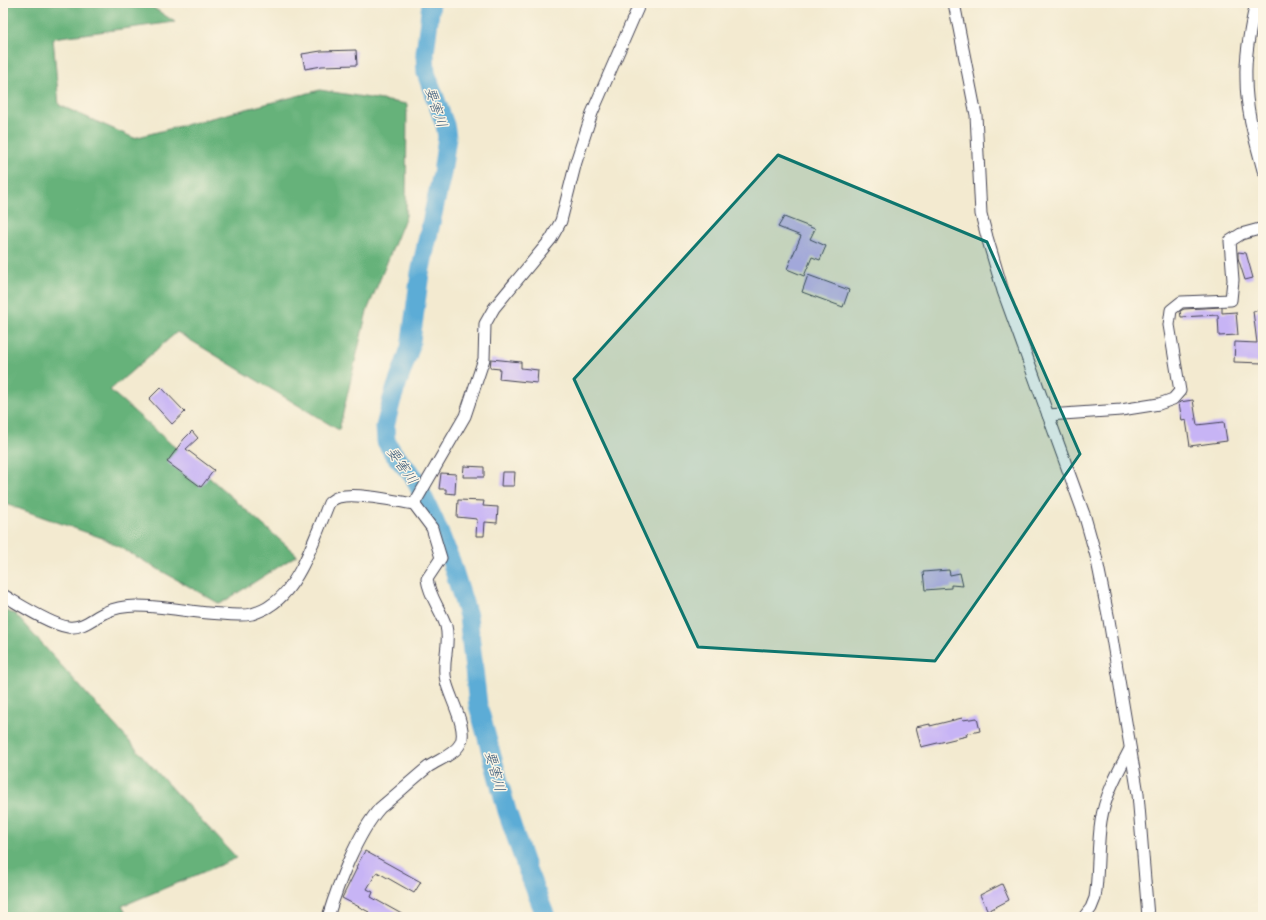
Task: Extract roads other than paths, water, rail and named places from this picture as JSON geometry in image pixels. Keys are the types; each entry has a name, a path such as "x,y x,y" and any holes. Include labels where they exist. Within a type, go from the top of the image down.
{"street":[{"path":"416,501 465,416 484,359 485,324 494,308 551,239 561,220 576,162 592,112 640,3"},
{"path":"954,3 976,115 981,214 983,224 1003,291 1085,517 1096,556 1109,620 1138,794 1148,917"},
{"path":"1256,3 1249,34 1246,79 1250,122 1263,170"},
{"path":"1048,415 1121,410 1159,404 1173,399 1180,391 1169,325 1171,310 1181,302 1230,300 1233,280 1230,241 1241,234 1263,228"},
{"path":"3,596 61,626 72,628 87,623 112,610 127,606 144,606 218,614 252,614 272,605 291,585 304,561 329,504 333,499 338,497 356,496 416,501"},
{"path":"328,917 344,871 362,834 380,808 428,767 457,748 462,739 459,718 448,690 444,674 448,637 446,627 430,594 427,579 441,558 432,528 416,501"},
{"path":"1084,917 1091,908 1095,898 1101,820 1104,808 1115,776 1130,749"}],"waterway":[{"name":"要害川","path":"431,3 425,53 426,73 445,125 447,137 442,173 420,273 410,348 392,399 385,427 386,441 393,453 414,477 451,561 468,616 478,705 507,811 525,864 546,917"}]}
